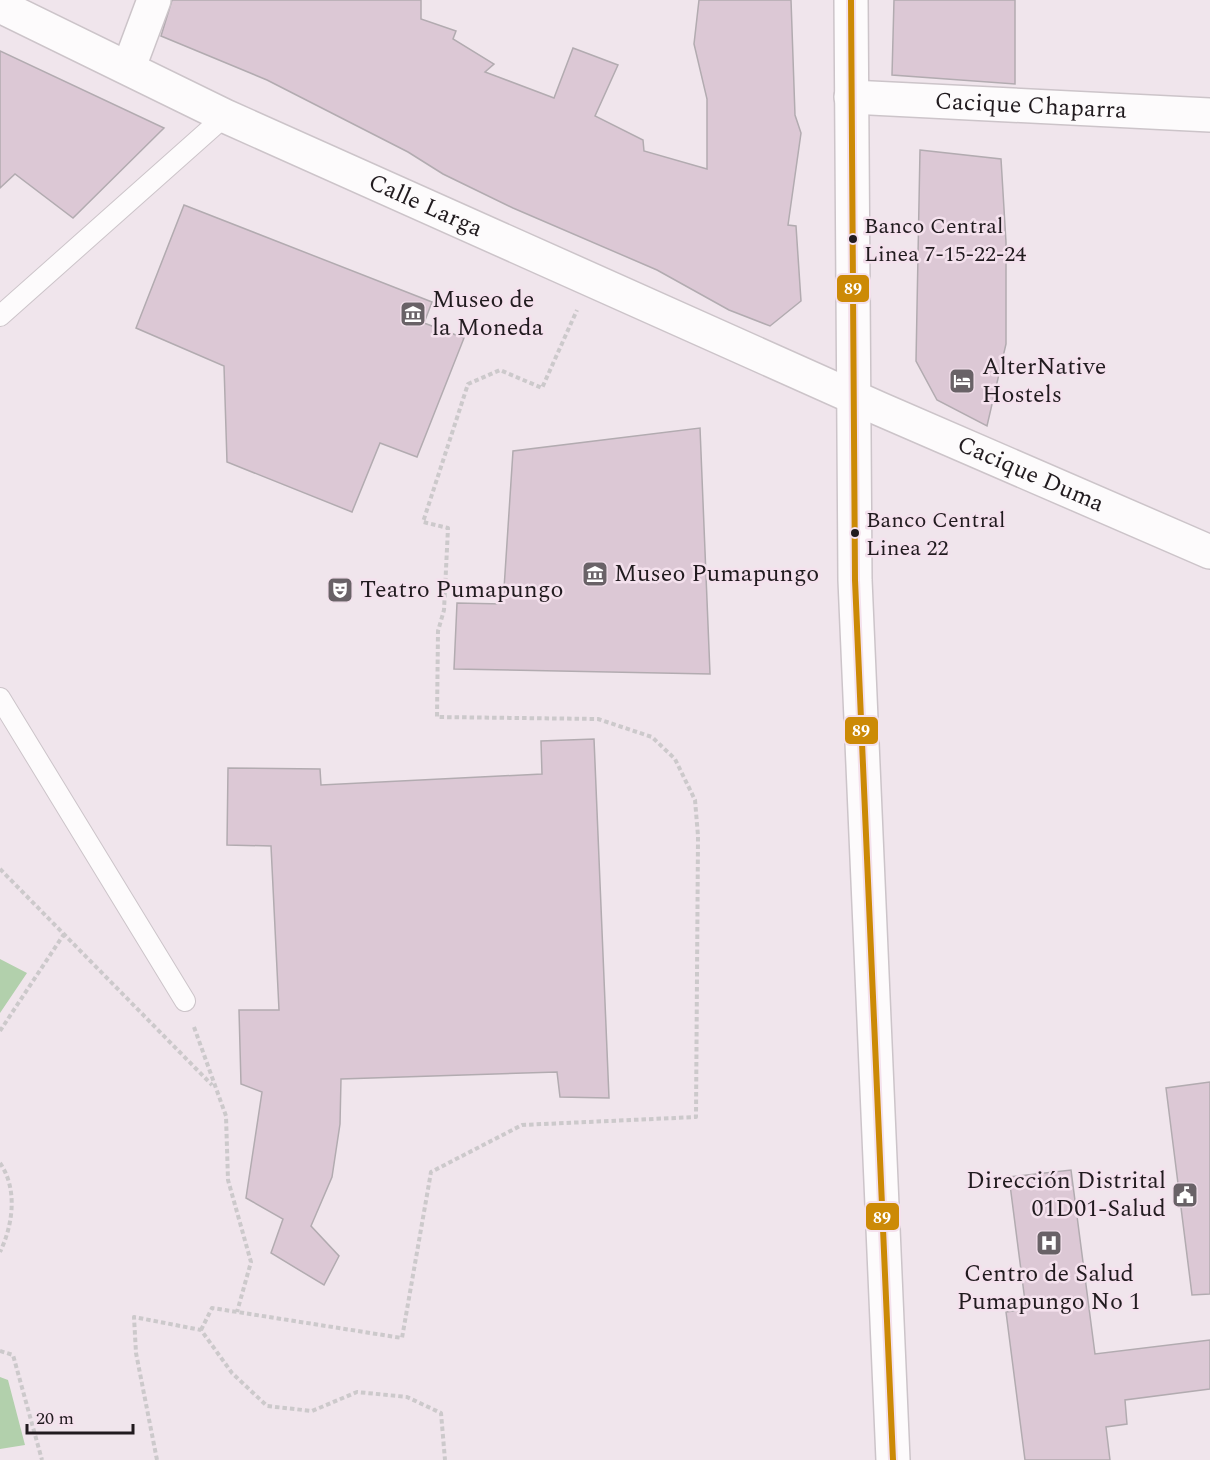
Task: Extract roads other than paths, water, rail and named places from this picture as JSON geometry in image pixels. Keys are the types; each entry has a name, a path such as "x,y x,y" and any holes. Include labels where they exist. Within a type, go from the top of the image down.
{"street":[{"path":"129,67 154,0"},
{"path":"851,0 856,591 893,1460"},
{"name":"Calle Larga","path":"0,6 129,67 225,116 853,397"},
{"name":"Cacique Chaparra","path":"851,97 1210,116"},
{"name":"Cacique Duma","path":"853,397 1210,552"}],"lane":[{"path":"0,316 225,116"},
{"path":"0,698 185,1001"}],"place":[{"name":"Banco Central Linea 7-15-22-24","path":"853,239"},
{"name":"Museo de la Moneda","path":"413,314"},
{"name":"AlterNative Hostels","path":"962,381"},
{"name":"Banco Central Linea 22","path":"855,533"},
{"name":"Museo Pumapungo","path":"595,574"},
{"name":"Teatro Pumapungo","path":"340,590"},
{"name":"Dirección Distrital 01D01-Salud","path":"1185,1195"},
{"name":"Centro de Salud Pumapungo No 1","path":"1049,1243"}]}
